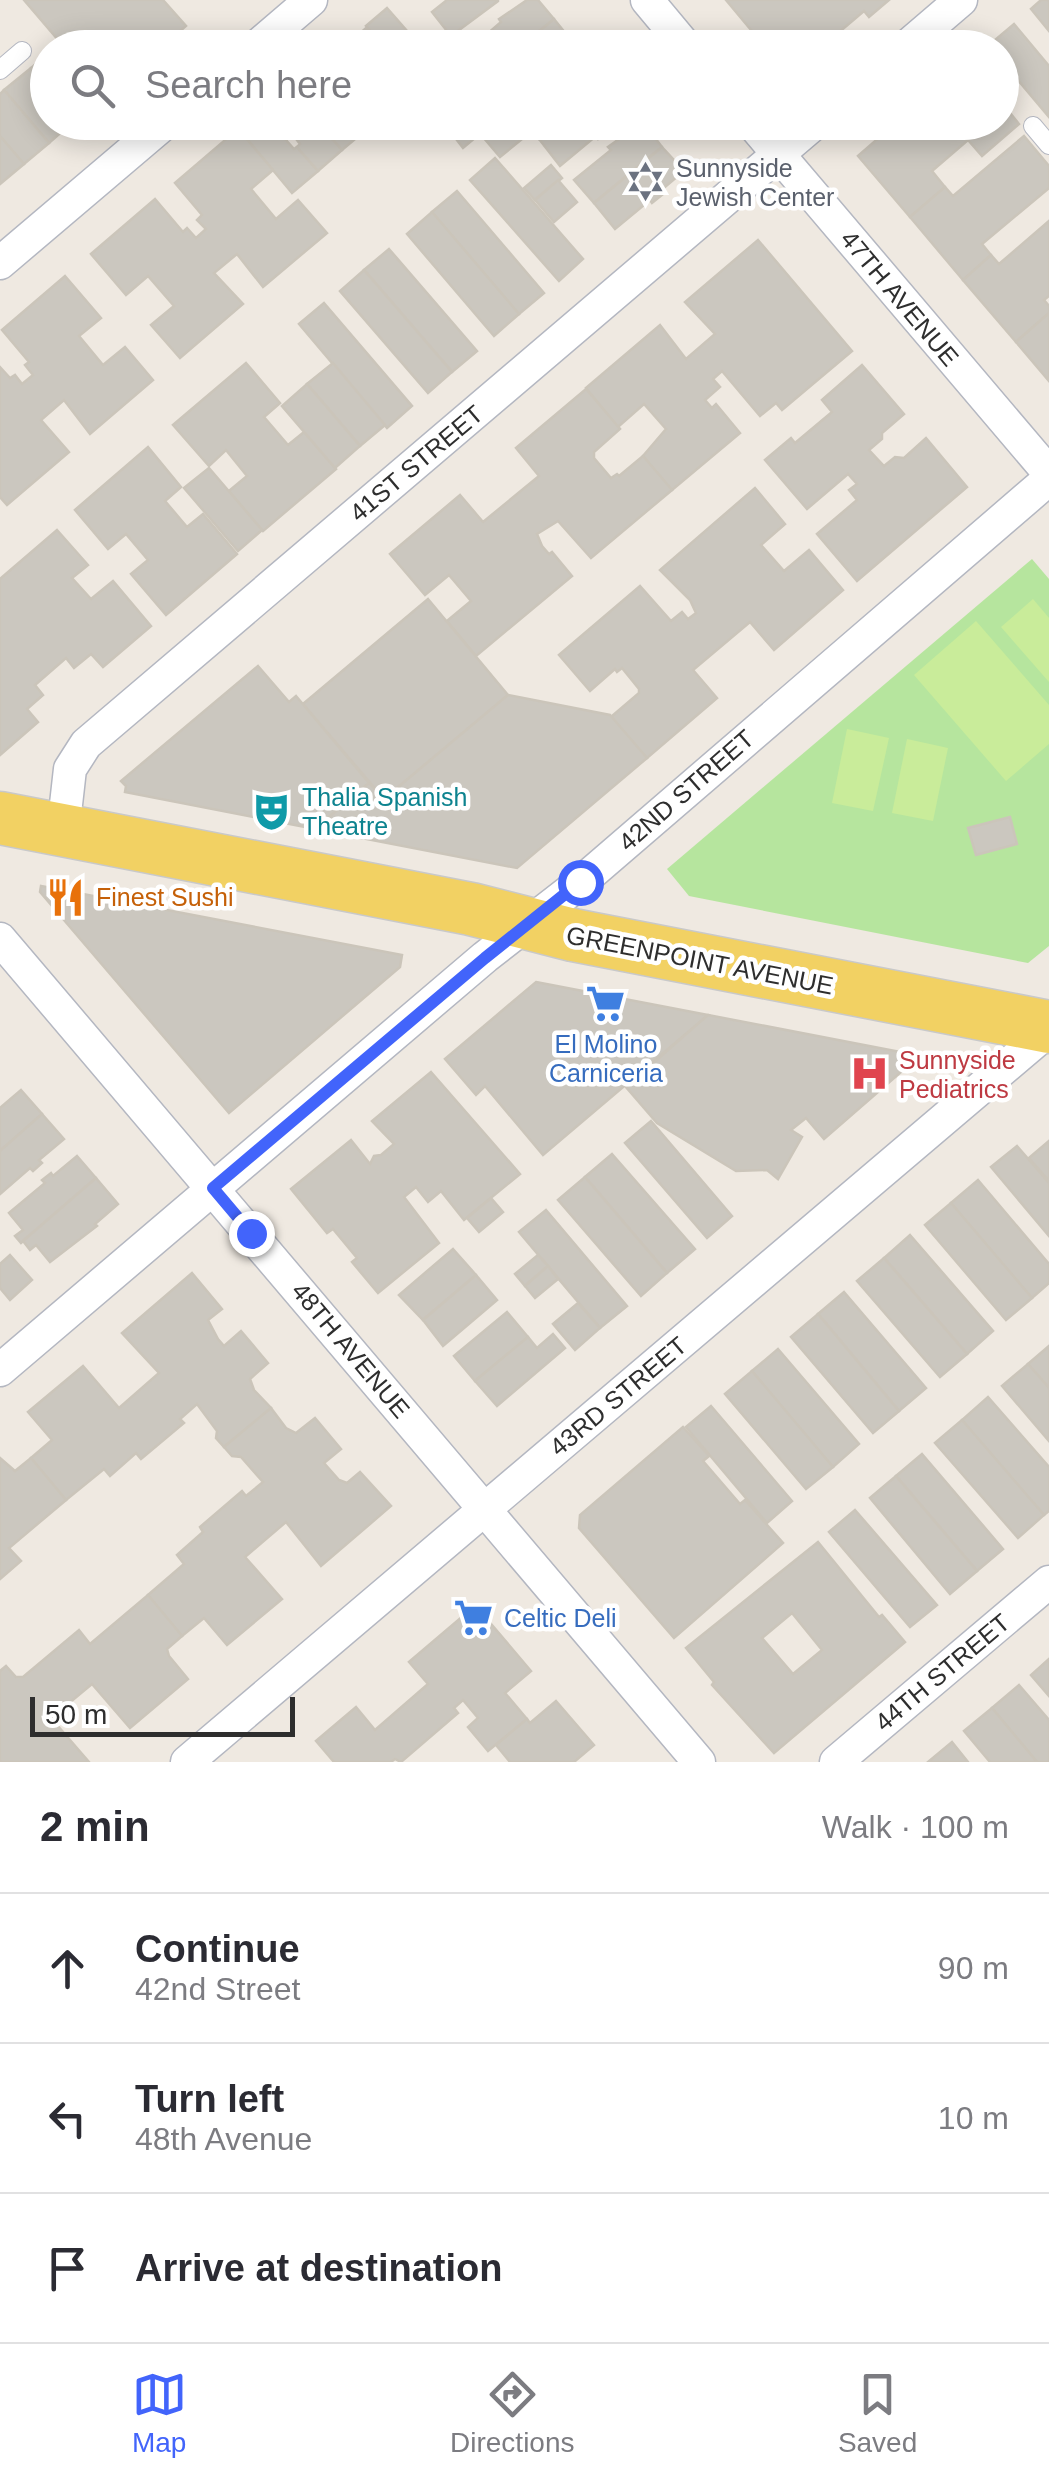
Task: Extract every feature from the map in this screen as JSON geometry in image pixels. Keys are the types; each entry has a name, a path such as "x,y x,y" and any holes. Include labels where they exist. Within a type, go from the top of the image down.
{"main road":[{"name":"GREENPOINT AVENUE","path":"0,818 470,909 526,924 1049,1028"}],"street":[{"path":"276,30 312,0"},
{"path":"646,0 672,30"},
{"path":"926,30 961,0"},
{"path":"0,264 145,140"},
{"name":"47TH AVENUE","path":"766,140 1049,476"},
{"name":"41ST STREET","path":"64,831 70,768 86,744 795,140"},
{"name":"42ND STREET","path":"0,1370 580,882 1049,476"},
{"name":"48TH AVENUE","path":"0,940 699,1762"},
{"name":"43RD STREET","path":"188,1762 1049,1028"},
{"name":"44TH STREET","path":"836,1762 1049,1582"}],"lane":[{"path":"0,70 22,51"},
{"path":"1032,126 1049,145"}],"green space":[{"path":"1032,559 1049,579 1049,946 1028,963 689,896 667,869"},
{"path":"1033,599 1049,618 1049,682 1001,627"},
{"path":"976,621 1049,705 1049,744 1006,781 914,675"},
{"path":"847,729 889,738 873,811 832,803"},
{"path":"907,739 948,748 933,821 892,813"}],"building":[{"path":"24,0 163,0 186,26 181,30 50,30"},
{"path":"447,0 498,0 459,30 446,30 432,12"},
{"path":"527,0 538,0 554,19 541,30 492,30 501,22 499,19"},
{"path":"726,0 889,0 869,17 864,11 842,30 751,30"},
{"path":"1041,0 1049,0 1049,31 1031,9"},
{"path":"387,8 406,30 369,30 366,26"},
{"path":"554,19 563,30 541,30"},
{"path":"1019,30 1049,66 1049,117 1019,81"},
{"path":"30,69 30,121 4,90"},
{"path":"4,90 30,121 30,140 49,143 24,164 0,136 0,94"},
{"path":"0,136 24,164 0,184"},
{"path":"1024,136 1049,166 1049,188 982,244 991,255 963,280 910,217 945,187 953,196"},
{"path":"225,140 247,140 273,170 251,189 276,219 298,200 327,233 263,287 237,254 214,273 243,304 180,358 151,325 174,306 148,276 126,295 91,254 155,199 183,232 187,228 196,238 206,229 197,220 202,215 175,183"},
{"path":"248,140 286,140 318,171 292,193"},
{"path":"297,140 333,140 342,150 318,171 297,147 300,144"},
{"path":"333,140 354,140 342,150"},
{"path":"485,140 521,140 500,157"},
{"path":"540,140 591,140 560,166"},
{"path":"618,140 657,140 662,147 594,203 574,180 611,150 608,147"},
{"path":"876,140 968,140 932,171 945,187 910,217 858,156"},
{"path":"968,140 1000,140 982,156"},
{"name":"Sunnyside Jewish Center","path":"662,147 684,171 659,192 662,195 615,229 594,203"},
{"path":"495,158 583,259 559,281 470,180"},
{"path":"551,165 562,178 535,200 524,188"},
{"path":"558,180 577,202 554,222 535,200"},
{"path":"457,191 544,293 519,314 432,212"},
{"path":"432,212 519,314 494,336 407,234"},
{"path":"1049,221 1049,296 1044,300 1049,313 1016,342 963,280 991,255 999,264"},
{"path":"758,240 852,351 782,410 776,403 760,416 722,371 713,379 720,387 705,400 712,408 716,404 740,433 672,490 643,456 666,429 644,404 618,427 586,388 660,325 686,359 715,334 685,302"},
{"path":"389,249 477,351 452,372 364,270"},
{"path":"364,270 452,372 428,393 340,291"},
{"path":"65,276 101,318 79,336 103,365 125,347 153,380 90,434 64,400 41,420 69,452 7,505 0,497 0,367 22,384 33,375 25,365 29,362 2,330"},
{"path":"324,303 412,406 387,428 299,324"},
{"path":"1049,313 1049,381 1016,342"},
{"path":"246,363 280,403 264,417 288,445 304,432 336,469 263,531 229,491 247,476 226,450 209,466 173,425"},
{"path":"333,363 385,425 360,446 307,384"},
{"path":"862,365 904,414 869,450 884,466 895,457 904,458 926,438 967,487 857,581 817,534 857,500 849,490 857,484 848,474 807,509 765,460 791,438 795,443 832,412 822,400"},
{"path":"307,384 360,446 335,468 282,406"},
{"path":"586,389 620,429 594,452 594,458 611,478 643,456 672,490 591,558 558,521 537,534 542,546 572,576 476,656 447,621 471,601 449,575 425,595 390,554 460,495 483,522 539,476 516,448"},
{"path":"148,447 181,487 165,501 187,527 203,514 237,554 166,615 131,574 148,560 126,534 108,549 75,510"},
{"path":"209,468 262,530 238,551 184,488"},
{"path":"755,488 785,524 761,545 784,571 809,550 843,590 774,650 750,622 693,670 717,698 647,758 611,717 639,693 622,668 617,672 615,669 590,691 559,655 640,586 671,621 682,612 688,619 696,613 690,600 660,570"},
{"path":"57,530 88,565 72,578 91,599 113,581 151,626 103,667 91,654 74,668 66,658 35,685 43,695 27,709 38,722 0,755 0,579"},
{"path":"428,599 508,695 384,799 303,704"},
{"path":"258,666 289,702 296,696 369,783 315,829 125,792 121,781"},
{"path":"508,695 610,715 647,758 517,868 315,829 369,783 384,799"},
{"path":"1010,817 1017,844 976,855 968,828"},
{"path":"41,886 402,955 400,967 229,1113 40,892"},
{"path":"536,982 708,1015 543,1155 485,1086 476,1095 445,1059"},
{"path":"708,1015 906,1053 909,1065 824,1139 806,1118 791,1130 802,1137 778,1179 767,1170 736,1171 657,1123 626,1087"},
{"path":"431,1072 520,1174 464,1220 441,1191 428,1202 416,1187 404,1197 439,1243 378,1293 352,1262 357,1258 333,1229 327,1233 291,1189 351,1140 370,1164 374,1156 381,1155 394,1144 372,1121"},
{"path":"21,1090 42,1114 0,1151 0,1108"},
{"path":"42,1114 64,1139 39,1160 42,1163 33,1171 30,1168 0,1194 0,1151"},
{"path":"651,1121 732,1216 707,1238 625,1143"},
{"path":"1049,1141 1049,1181 1029,1158"},
{"path":"1017,1146 1049,1183 1049,1236 991,1167"},
{"path":"612,1154 695,1249 667,1273 585,1177"},
{"path":"77,1156 96,1178 21,1243 15,1236 23,1230 9,1213 45,1183 42,1180"},
{"path":"585,1177 667,1273 641,1296 558,1200"},
{"path":"96,1178 118,1204 97,1226 50,1262 36,1245 30,1250 23,1241"},
{"path":"978,1180 1049,1264 1049,1283 1032,1298 951,1203"},
{"path":"491,1198 503,1212 479,1232 467,1218"},
{"path":"951,1203 1032,1298 1006,1320 925,1225"},
{"path":"546,1210 627,1306 600,1328 519,1232"},
{"path":"910,1235 993,1331 967,1354 884,1258"},
{"path":"453,1249 476,1275 423,1320 399,1295"},
{"path":"10,1255 32,1280 10,1300 0,1288 0,1264"},
{"path":"538,1255 548,1266 525,1286 515,1274"},
{"path":"884,1258 967,1354 940,1377 857,1281"},
{"path":"548,1266 558,1279 535,1298 525,1286"},
{"path":"192,1273 222,1309 208,1320 218,1339 224,1346 241,1331 268,1363 250,1379 254,1390 271,1408 224,1447 197,1404 180,1419 184,1423 141,1459 136,1453 110,1476 104,1469 66,1500 31,1458 52,1440 28,1412 83,1366 119,1408 159,1373 122,1333"},
{"path":"476,1275 497,1300 443,1346 423,1320"},
{"path":"844,1292 926,1388 899,1411 818,1314"},
{"path":"578,1303 600,1328 575,1350 553,1324"},
{"path":"507,1312 528,1337 475,1381 454,1356"},
{"path":"818,1314 899,1411 873,1433 791,1337"},
{"path":"553,1334 565,1348 497,1406 475,1381 528,1337 537,1348"},
{"path":"1049,1346 1049,1388 1028,1364"},
{"path":"778,1349 859,1444 833,1467 752,1371"},
{"path":"1028,1364 1049,1388 1049,1441 1002,1386"},
{"path":"752,1371 833,1467 806,1489 725,1394"},
{"path":"988,1397 1049,1467 1049,1511 1044,1515 962,1420"},
{"path":"711,1406 792,1501 767,1523 686,1427"},
{"path":"271,1408 286,1428 296,1433 315,1418 341,1449 324,1463 347,1483 360,1472 391,1506 321,1566 286,1522 245,1557 282,1599 227,1645 204,1618 182,1636 148,1595 184,1564 177,1555 203,1532 200,1527 242,1491 246,1496 263,1482 241,1457 232,1456 224,1447"},
{"path":"962,1420 1044,1515 1018,1538 935,1443"},
{"path":"683,1427 709,1456 703,1461 740,1504 745,1500 783,1543 674,1638 579,1528 580,1515"},
{"path":"922,1454 1003,1549 977,1571 896,1476"},
{"path":"0,1458 15,1471 31,1458 66,1500 9,1548 21,1561 0,1579"},
{"path":"896,1476 977,1571 950,1594 870,1498"},
{"path":"855,1510 937,1605 910,1627 829,1532"},
{"path":"818,1542 879,1617 882,1615 905,1642 774,1753 712,1685 714,1682 686,1648","holes":["792,1613 822,1650 793,1674 762,1638"]},
{"path":"148,1595 182,1636 167,1649 188,1679 130,1728 92,1684 51,1718 89,1762 0,1762 0,1671 6,1666 16,1677 23,1677 79,1630 90,1644"},
{"path":"470,1610 480,1611 531,1671 505,1693 527,1719 488,1751 468,1727 478,1718 463,1700 454,1708 458,1713 401,1762 334,1762 316,1741 356,1707 375,1730 428,1684 409,1662"},
{"path":"1049,1659 1049,1696 1031,1675"},
{"path":"1019,1685 1049,1720 1049,1762 1037,1762 992,1708"},
{"path":"556,1701 594,1745 574,1762 510,1762 496,1745"},
{"path":"992,1708 1037,1762 990,1762 964,1731"},
{"path":"952,1742 968,1762 928,1762"}],"place":[{"name":"Sunnyside Jewish Center","path":"646,182"},
{"name":"Thalia Spanish Theatre","path":"272,811"},
{"name":"Finest Sushi","path":"66,897"},
{"name":"El Molino Carniceria","path":"606,1003"},
{"name":"Sunnyside Pediatrics","path":"869,1074"},
{"name":"Celtic Deli","path":"474,1618"}],"route":[{"path":"251,1233 213,1188 580,882"}]}
